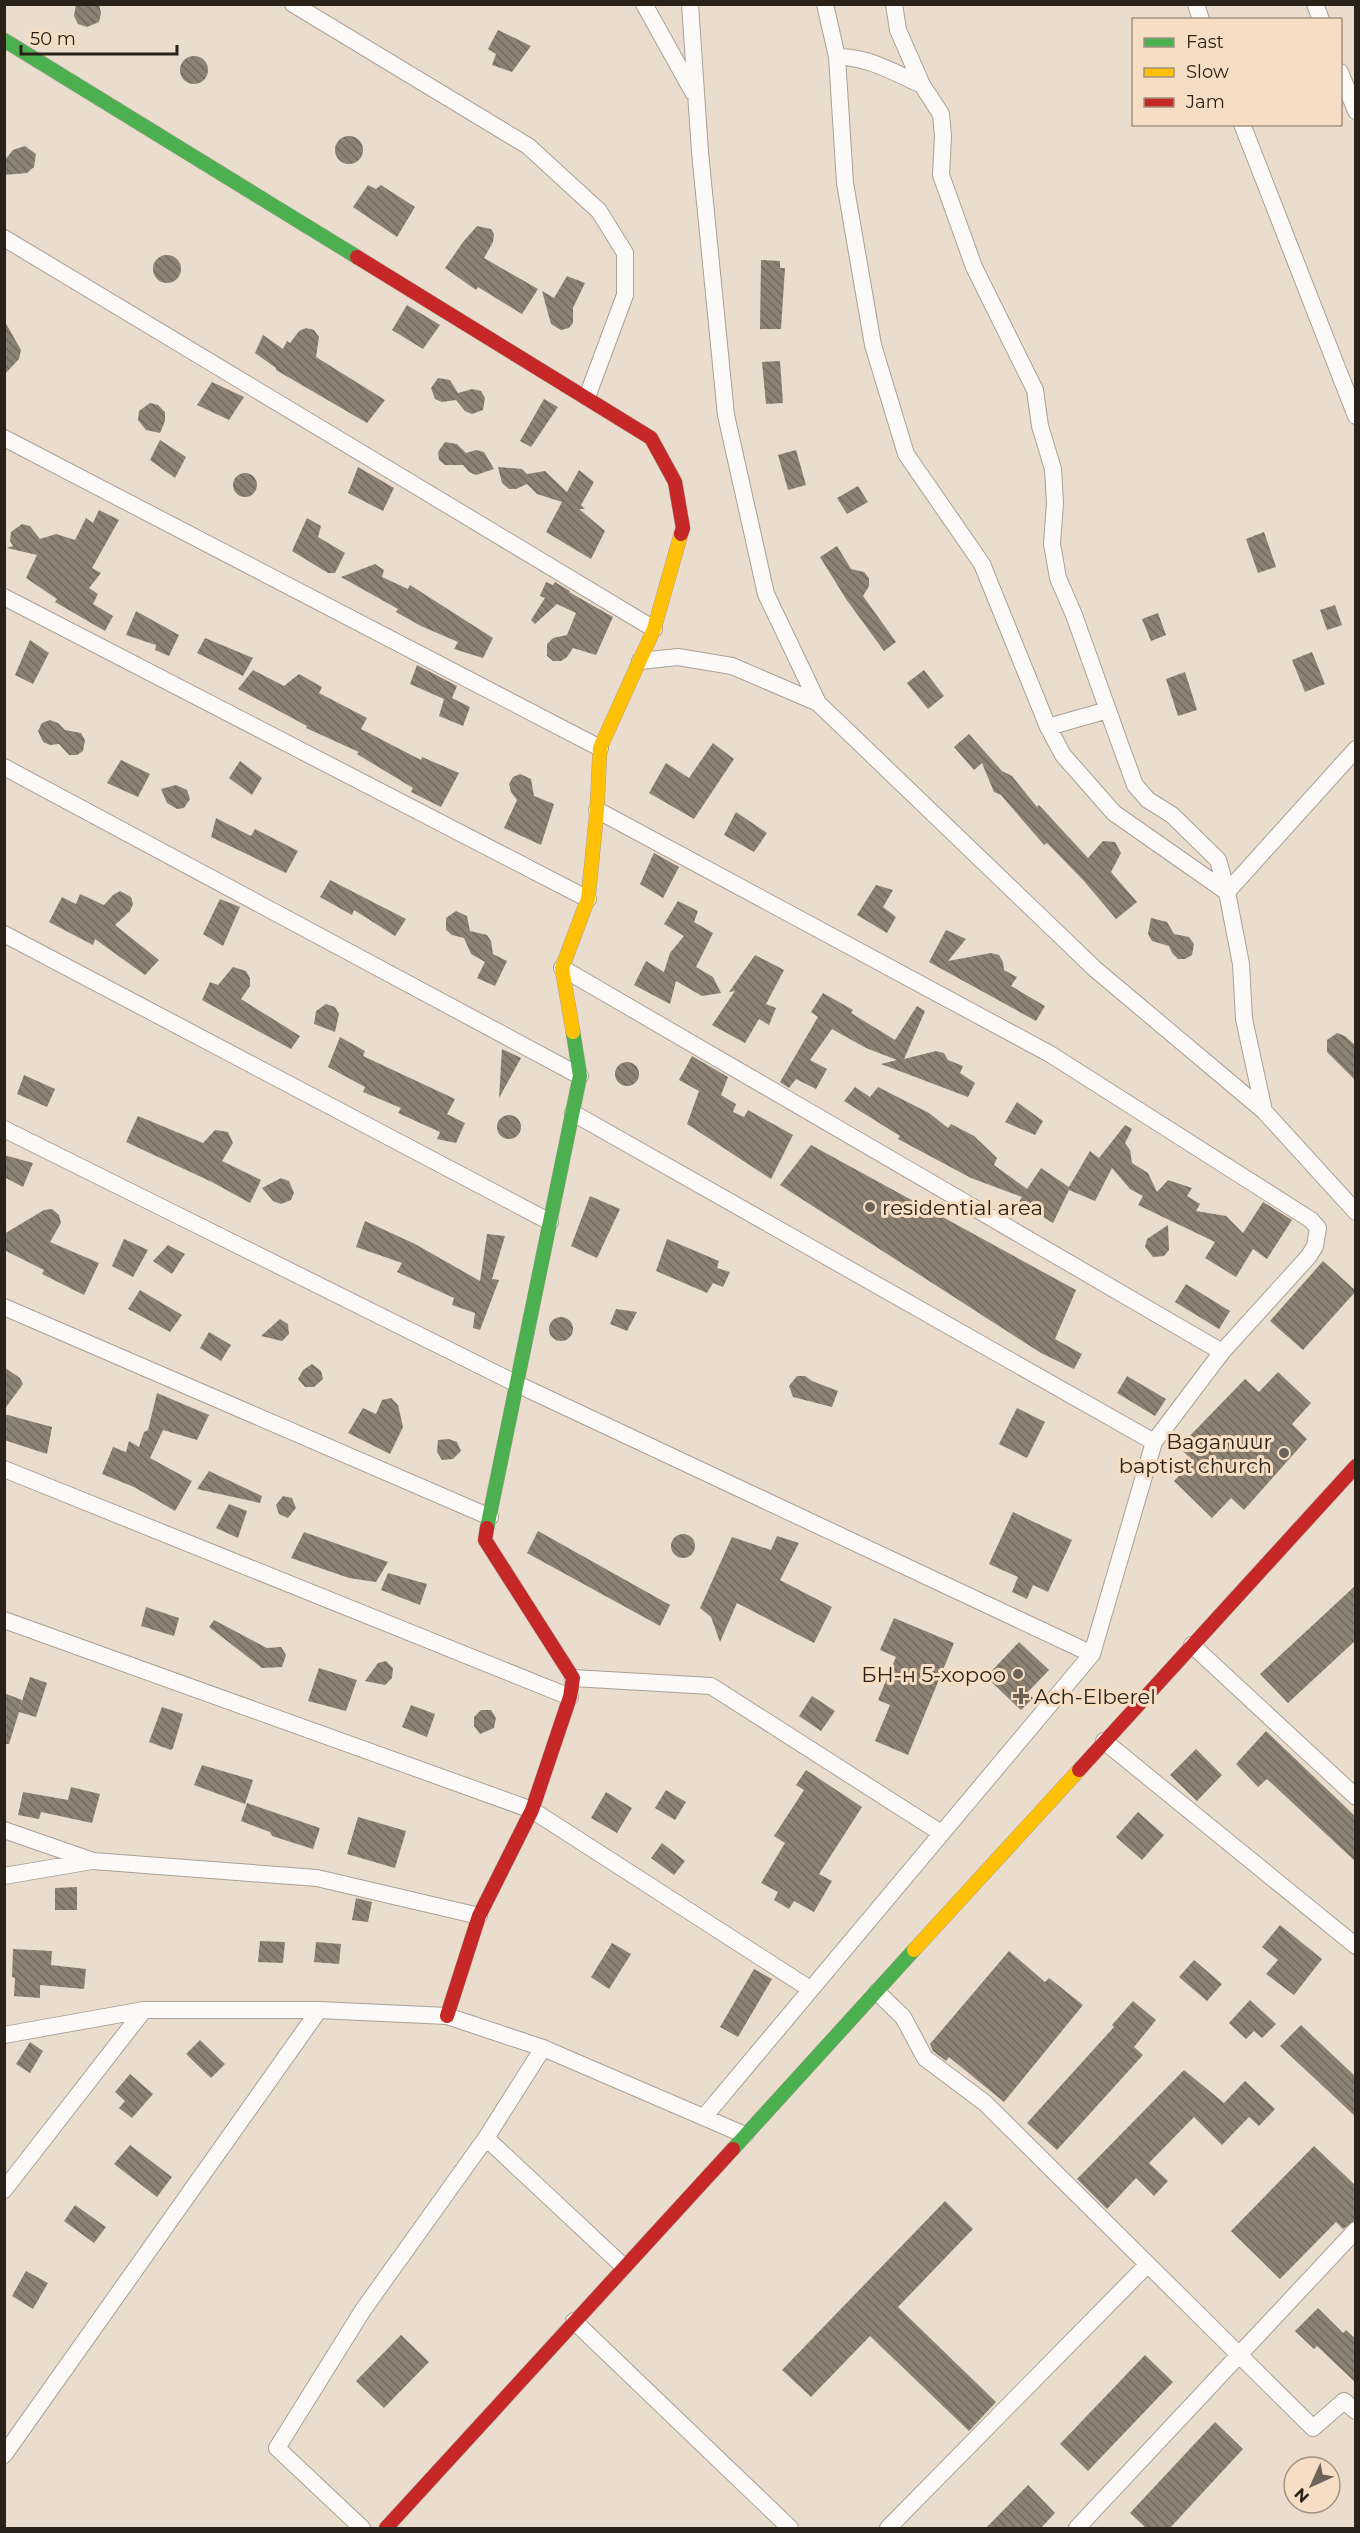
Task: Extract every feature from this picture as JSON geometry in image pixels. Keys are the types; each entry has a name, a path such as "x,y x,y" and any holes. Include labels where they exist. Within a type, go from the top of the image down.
{"street":[{"path":"293,4 528,146 599,210 625,252 625,295 586,398"},
{"path":"644,4 697,98"},
{"path":"690,4 726,415 766,594 818,703"},
{"path":"825,4 837,57 845,183 871,334 906,454 982,564 1048,727 1063,755 1114,813 1227,892"},
{"path":"894,4 898,30 922,85 941,114 943,136 941,175 974,267 1035,390 1040,426 1053,469 1055,503 1052,544 1058,578 1135,785 1148,800 1172,815 1218,860 1227,892 1241,964 1244,1019 1264,1111"},
{"path":"4,40 651,438 675,482 683,528 654,629 600,748 597,810 588,899 562,968 580,1076 485,1540 573,1678 570,1697 532,1810 479,1916 447,2016"},
{"path":"837,57 852,57 867,61 922,85"},
{"path":"1342,75 1356,111"},
{"path":"1243,126 1356,416"},
{"path":"4,238 654,629"},
{"path":"4,438 600,748"},
{"path":"4,597 588,899"},
{"path":"640,661 678,657 732,666 818,703 1095,969 1264,1111 1356,1212"},
{"path":"1048,727 1108,710"},
{"path":"1227,892 1356,749"},
{"path":"4,767 580,1076"},
{"path":"597,810 1050,1054 1311,1220 1318,1228 1315,1246 1222,1352 1154,1442 1092,1654 704,2117"},
{"path":"4,934 550,1222"},
{"path":"562,968 1222,1352"},
{"path":"573,1113 1154,1442"},
{"path":"4,1129 517,1384 1092,1654"},
{"path":"4,1308 490,1517"},
{"path":"386,2529 623,2266 877,1992 1356,1466"},
{"path":"4,1469 570,1697"},
{"path":"4,1620 532,1810 810,1989"},
{"path":"1192,1645 1356,1797"},
{"path":"573,1678 711,1686 941,1833"},
{"path":"1104,1742 1356,1946"},
{"path":"4,1830 93,1861"},
{"path":"4,1876 93,1861 317,1878 479,1916"},
{"path":"877,1992 903,2017 925,2058 985,2103 1313,2428 1344,2401 1356,2411"},
{"path":"4,2036 144,2010 319,2010 447,2016 543,2049 745,2135"},
{"path":"4,2190 144,2010"},
{"path":"4,2455 319,2010"},
{"path":"362,2529 277,2448 363,2310 486,2138 543,2049"},
{"path":"486,2138 623,2266"},
{"path":"1077,2529 1356,2230"},
{"path":"888,2529 1147,2265"},
{"path":"574,2321 790,2529"}],"building":[{"path":"76,4 99,4 101,13 99,22 87,27 78,24 74,16"},
{"path":"498,30 531,46 512,72 492,65 496,54 488,49"},
{"path":"194,56 204,60 208,70 204,80 194,84 184,80 180,70 184,60"},
{"path":"349,136 359,140 363,150 359,160 349,164 339,160 335,150 339,140"},
{"path":"25,146 36,154 34,167 27,173 4,175 4,161 13,150"},
{"path":"368,185 376,189 381,185 415,207 397,237 353,207"},
{"path":"477,226 491,229 494,234 493,242 484,258 538,289 522,314 478,287 476,290 445,268"},
{"path":"167,255 177,259 181,269 177,279 167,283 157,279 153,269 157,259"},
{"path":"761,260 780,261 780,268 785,268 781,329 760,329"},
{"path":"567,276 585,283 573,308 573,323 569,328 561,330 551,324 542,291 554,298"},
{"path":"407,305 440,325 423,349 392,330"},
{"path":"4,320 21,350 19,359 4,375"},
{"path":"306,328 314,330 319,337 316,357 385,400 367,423 276,370 255,353 263,335 283,349 287,341 290,343 299,331"},
{"path":"780,361 783,403 766,404 762,362"},
{"path":"438,378 450,380 458,393 472,389 481,391 485,398 483,410 472,414 465,411 456,400 442,402 435,399 431,388"},
{"path":"212,382 244,397 229,420 197,405"},
{"path":"544,399 558,407 531,447 520,441"},
{"path":"150,403 158,405 165,412 165,421 160,433 146,430 138,420 139,411"},
{"path":"160,440 186,457 175,478 150,460"},
{"path":"445,442 457,444 466,453 476,450 484,452 494,469 476,475 469,472 463,465 445,465 439,460 438,452"},
{"path":"796,450 806,485 788,490 778,455"},
{"path":"358,467 394,488 383,511 348,493"},
{"path":"498,467 522,469 527,474 545,471 567,492 579,470 594,482 581,505 585,509 579,509 605,531 591,559 546,532 562,502 537,494 527,484 516,489 509,489 502,483"},
{"path":"245,473 254,476 257,485 254,494 245,497 236,494 233,485 236,476"},
{"path":"858,486 868,502 847,514 837,498"},
{"path":"99,510 119,520 92,568 101,573 89,588 98,594 93,604 113,616 105,631 55,602 57,599 26,578 37,555 7,548 13,546 10,541 11,532 22,524 30,526 40,539 56,534 75,540 86,518 93,523"},
{"path":"307,518 321,526 318,537 345,553 335,573 328,573 292,551"},
{"path":"1264,532 1276,567 1258,573 1246,539"},
{"path":"837,546 851,569 864,572 869,578 869,586 863,596 896,642 884,651 846,599 820,557"},
{"path":"375,564 384,570 382,577 408,589 410,585 493,638 483,658 454,649 458,642 421,626 396,612 398,609 341,577"},
{"path":"546,582 553,585 555,582 613,617 596,655 573,648 561,661 553,661 547,656 547,644 553,638 567,635 576,613 557,604 535,624 531,620 545,598 540,596"},
{"path":"1335,605 1342,625 1327,630 1320,610"},
{"path":"136,611 179,635 169,656 155,650 156,645 126,635"},
{"path":"1158,613 1166,635 1151,641 1142,619"},
{"path":"205,638 253,658 243,676 197,653"},
{"path":"30,640 49,653 33,684 15,675"},
{"path":"1312,652 1325,684 1305,692 1292,660"},
{"path":"417,665 457,686 452,698 470,707 463,726 439,716 444,699 410,684"},
{"path":"253,670 284,686 299,674 322,687 319,693 367,718 361,729 421,760 422,757 459,773 441,807 411,792 413,788 357,754 359,752 306,728 307,726 238,689"},
{"path":"924,670 944,696 928,709 907,683"},
{"path":"1185,672 1197,710 1178,716 1166,679"},
{"path":"50,720 58,723 65,730 81,733 85,740 83,751 77,755 69,755 59,744 50,745 43,742 38,731 42,723"},
{"path":"969,734 1002,771 1012,776 1037,807 1039,805 1088,858 1103,841 1115,842 1121,853 1111,872 1137,902 1116,919 1084,881 1047,843 1044,845 1001,795 994,792 982,763 974,770 954,747"},
{"path":"713,743 734,759 694,819 649,793 666,763 689,778"},
{"path":"121,760 150,774 138,797 107,783"},
{"path":"240,761 262,778 252,795 229,778"},
{"path":"520,774 531,779 534,796 554,804 541,845 504,828 517,800 509,784 513,777"},
{"path":"176,785 187,790 190,799 184,808 177,809 167,803 161,789"},
{"path":"736,812 767,833 754,852 724,835"},
{"path":"216,818 251,836 255,829 298,851 286,873 211,837"},
{"path":"654,853 679,867 663,898 640,884"},
{"path":"330,880 406,919 395,936 354,910 352,915 320,897"},
{"path":"876,885 893,890 883,907 896,917 887,933 857,915"},
{"path":"120,891 131,897 133,904 130,911 115,925 159,960 145,975 95,939 93,945 49,922 62,897 76,904 80,894 104,905"},
{"path":"220,899 240,907 223,946 203,934"},
{"path":"678,901 698,911 694,922 713,933 696,967 713,977 721,993 702,996 676,981 670,1004 634,985 646,961 664,972 670,953 684,936 664,924"},
{"path":"456,911 467,916 470,931 487,935 491,941 493,954 507,961 495,986 477,978 485,962 471,954 464,938 452,935 446,930 446,918"},
{"path":"1151,918 1167,922 1174,934 1189,937 1194,944 1192,955 1185,959 1178,959 1169,946 1152,941 1148,934"},
{"path":"946,930 966,939 948,961 991,953 999,955 1004,970 1017,977 1011,986 1045,1006 1036,1021 929,962"},
{"path":"755,955 784,970 766,1004 776,1008 769,1025 759,1019 745,1043 712,1025 735,991 729,992"},
{"path":"233,967 246,971 250,978 250,986 241,999 300,1036 291,1049 202,1000 210,982 218,985"},
{"path":"823,993 853,1010 851,1013 895,1040 917,1006 925,1011 904,1059 936,1051 944,1053 948,1060 963,1066 960,1073 975,1083 968,1097 881,1064 897,1060 866,1048 832,1029 810,1060 827,1069 816,1089 796,1079 789,1088 780,1082 818,1017 811,1012"},
{"path":"326,1004 335,1007 339,1014 335,1032 314,1024 316,1011"},
{"path":"1337,1033 1345,1036 1356,1046 1356,1081 1327,1052 1327,1040"},
{"path":"340,1037 365,1051 363,1056 455,1099 447,1114 465,1123 456,1143 437,1139 440,1132 398,1113 401,1108 363,1092 365,1087 328,1067"},
{"path":"502,1049 521,1058 499,1098"},
{"path":"692,1056 728,1077 721,1095 736,1104 733,1112 744,1117 748,1110 793,1135 771,1179 687,1124 699,1091 679,1080"},
{"path":"627,1062 636,1065 639,1074 636,1083 627,1086 618,1083 615,1074 618,1065"},
{"path":"24,1075 55,1089 47,1107 17,1094"},
{"path":"855,1087 870,1097 878,1087 929,1113 948,1128 951,1124 974,1136 997,1158 994,1165 1027,1189 1041,1168 1069,1187 1090,1151 1099,1158 1125,1125 1132,1129 1125,1143 1130,1150 1132,1163 1148,1173 1157,1192 1168,1180 1192,1188 1187,1196 1200,1204 1196,1211 1226,1216 1243,1233 1263,1202 1292,1220 1267,1259 1253,1249 1236,1277 1205,1258 1215,1242 1138,1205 1143,1196 1130,1189 1112,1168 1095,1201 1069,1190 1053,1223 1019,1202 1022,1197 971,1178 898,1139 900,1136 844,1101"},
{"path":"1017,1102 1043,1121 1035,1135 1005,1122"},
{"path":"509,1115 518,1118 521,1127 518,1136 509,1139 500,1136 497,1127 500,1118"},
{"path":"138,1116 203,1143 215,1130 228,1132 233,1143 222,1161 261,1180 250,1203 212,1182 126,1142"},
{"name":"residential area","path":"811,1145 1076,1290 1055,1339 1082,1354 1074,1369 1041,1353 780,1185"},
{"path":"4,1155 33,1163 23,1187 4,1177"},
{"path":"281,1178 289,1181 294,1193 291,1200 281,1204 273,1201 262,1188"},
{"path":"590,1196 620,1209 597,1258 571,1246"},
{"path":"52,1209 59,1215 61,1223 50,1242 99,1263 84,1295 42,1274 44,1270 4,1250 4,1234 44,1210"},
{"path":"365,1221 415,1244 480,1281 487,1234 505,1236 492,1279 499,1280 480,1330 473,1328 475,1313 452,1305 454,1298 397,1272 402,1263 356,1247"},
{"path":"1168,1225 1169,1250 1164,1256 1153,1257 1145,1247 1147,1239"},
{"path":"124,1239 148,1250 133,1277 112,1266"},
{"path":"667,1239 719,1261 717,1268 730,1272 723,1287 713,1283 707,1293 656,1271"},
{"path":"168,1245 185,1254 172,1274 153,1261"},
{"path":"1323,1261 1356,1291 1303,1350 1270,1321"},
{"path":"1186,1284 1230,1311 1219,1329 1175,1302"},
{"path":"140,1290 182,1315 170,1332 128,1309"},
{"path":"616,1309 637,1312 627,1331 610,1324"},
{"path":"561,1317 570,1320 573,1329 570,1338 561,1341 552,1338 549,1329 552,1320"},
{"path":"280,1319 288,1324 289,1334 282,1341 261,1336"},
{"path":"209,1332 231,1345 221,1361 200,1348"},
{"path":"312,1364 321,1371 323,1379 314,1387 305,1387 298,1379 303,1370"},
{"path":"4,1367 20,1378 23,1384 4,1410"},
{"path":"1278,1372 1311,1403 1292,1424 1307,1439 1244,1510 1231,1498 1212,1518 1174,1481 1193,1461 1179,1447 1245,1379 1259,1392"},
{"path":"797,1376 805,1376 838,1391 832,1407 793,1397 789,1386"},
{"path":"1127,1376 1166,1399 1155,1416 1117,1393"},
{"path":"157,1393 209,1415 197,1440 163,1430 150,1458 192,1481 175,1511 134,1487 102,1474 113,1447 126,1452 129,1441 139,1447 144,1432 148,1430"},
{"path":"391,1398 398,1405 403,1427 390,1454 348,1433 363,1408 376,1414 382,1400"},
{"path":"1017,1408 1045,1422 1027,1458 999,1444"},
{"path":"4,1414 52,1427 47,1454 4,1440"},
{"path":"449,1439 457,1442 461,1451 453,1459 442,1460 437,1452 438,1440"},
{"path":"209,1471 262,1496 260,1503 197,1489"},
{"path":"283,1496 292,1498 296,1508 288,1518 279,1514 276,1505"},
{"path":"229,1504 247,1511 238,1538 216,1528"},
{"path":"1013,1512 1072,1540 1048,1592 1033,1585 1027,1599 1012,1592 1018,1577 989,1564"},
{"path":"538,1531 670,1605 660,1626 527,1553"},
{"path":"304,1532 388,1562 376,1582 349,1578 291,1558"},
{"path":"683,1534 692,1537 695,1546 692,1555 683,1558 674,1555 671,1546 674,1537"},
{"path":"777,1536 799,1543 780,1580 832,1607 814,1643 737,1603 720,1642 711,1617 700,1608 732,1537 771,1550"},
{"path":"388,1573 427,1584 420,1605 381,1590"},
{"path":"1356,1585 1356,1640 1288,1703 1260,1674"},
{"path":"146,1607 179,1618 174,1636 141,1626"},
{"path":"894,1618 954,1643 908,1755 875,1741 890,1705 878,1700 896,1657 880,1650"},
{"path":"214,1620 267,1648 281,1647 286,1655 282,1667 262,1668 209,1627"},
{"name":"БН-н 5-хороо","path":"1019,1642 1049,1670 1027,1693 1033,1698 1021,1710 986,1677"},
{"path":"386,1661 393,1668 392,1678 385,1685 365,1681 378,1663"},
{"path":"319,1668 357,1680 346,1711 308,1701"},
{"path":"30,1677 47,1683 36,1717 19,1712 9,1744 4,1744 4,1693 22,1700 19,1710"},
{"path":"812,1696 835,1711 821,1731 799,1716"},
{"path":"411,1705 435,1714 427,1737 402,1727"},
{"path":"162,1707 183,1714 171,1750 149,1742"},
{"path":"481,1710 491,1710 496,1718 494,1728 480,1734 474,1726 474,1717"},
{"path":"1266,1731 1356,1817 1356,1862 1267,1779 1258,1787 1236,1764"},
{"path":"1196,1749 1222,1775 1197,1801 1170,1775"},
{"path":"202,1765 253,1780 245,1804 194,1785"},
{"path":"806,1770 862,1807 819,1874 832,1881 814,1912 794,1901 789,1909 774,1900 778,1892 761,1883 785,1843 774,1836 804,1790 796,1785"},
{"path":"71,1787 100,1794 92,1823 41,1812 39,1819 18,1815 23,1792 68,1800"},
{"path":"666,1790 686,1802 675,1820 655,1808"},
{"path":"606,1792 632,1808 617,1833 591,1818"},
{"path":"247,1803 320,1828 313,1849 272,1836 270,1832 241,1821"},
{"path":"1138,1812 1164,1835 1142,1860 1116,1837"},
{"path":"358,1817 406,1831 395,1868 347,1854"},
{"path":"662,1843 685,1861 674,1875 651,1858"},
{"path":"77,1887 77,1910 55,1910 55,1888"},
{"path":"356,1898 372,1902 368,1922 352,1920"},
{"path":"1280,1925 1322,1959 1294,1995 1266,1974 1278,1960 1262,1947"},
{"path":"260,1941 285,1942 283,1963 258,1962"},
{"path":"316,1942 341,1944 339,1964 314,1962"},
{"path":"612,1943 631,1954 609,1989 591,1977"},
{"path":"13,1949 52,1951 51,1965 86,1969 84,1989 40,1985 40,1998 14,1996"},
{"path":"1009,1951 1045,1982 1049,1978 1083,2005 1004,2102 949,2057 946,2061 933,2051 930,2044"},
{"path":"1194,1960 1222,1984 1207,2001 1179,1977"},
{"path":"754,1969 772,1979 738,2037 720,2027"},
{"path":"1250,2000 1276,2024 1262,2038 1254,2031 1246,2039 1229,2023"},
{"path":"1133,2001 1156,2020 1134,2047 1143,2055 1057,2150 1027,2123 1114,2027 1112,2025"},
{"path":"1301,2025 1356,2077 1356,2117 1280,2046"},
{"path":"200,2040 225,2064 211,2078 186,2054"},
{"path":"30,2042 43,2051 30,2073 16,2064"},
{"path":"1184,2070 1224,2103 1245,2081 1275,2109 1259,2126 1249,2117 1222,2145 1194,2117 1149,2163 1168,2181 1154,2196 1136,2178 1107,2209 1077,2179"},
{"path":"130,2074 153,2094 132,2118 119,2108 125,2101 115,2092"},
{"path":"130,2145 172,2177 157,2197 114,2164"},
{"path":"1314,2146 1356,2186 1356,2220 1343,2229 1336,2222 1280,2279 1231,2231"},
{"path":"945,2201 973,2229 898,2307 996,2402 969,2431 870,2336 811,2397 782,2370"},
{"path":"75,2205 106,2227 94,2243 64,2221"},
{"path":"26,2271 48,2283 33,2309 12,2296"},
{"path":"1318,2308 1343,2333 1346,2330 1356,2339 1356,2383 1317,2346 1314,2349 1295,2331"},
{"path":"401,2335 429,2362 384,2408 356,2381"},
{"path":"1145,2355 1173,2382 1088,2471 1060,2444"},
{"path":"1215,2422 1243,2449 1169,2529 1147,2529 1130,2513"},
{"path":"1028,2485 1055,2513 1040,2529 985,2529"}],"traffic: fast":[{"path":"4,40 357,257"},
{"path":"487,1528 580,1076 573,1032"},
{"path":"733,2149 914,1950"}],"traffic: slow":[{"path":"573,1032 562,968 588,899 597,810 600,748 654,629 681,534"},
{"path":"914,1950 1079,1770"}],"traffic: jam":[{"path":"357,257 651,438 675,482 683,528 681,534"},
{"path":"1079,1770 1356,1466"},
{"path":"447,2016 479,1916 532,1810 570,1697 573,1678 485,1540 487,1528"},
{"path":"386,2528 733,2149"}],"place":[{"name":"residential area","path":"870,1207"},
{"name":"Baganuur baptist church","path":"1284,1453"},
{"name":"БН-н 5-хороо","path":"1018,1674"},
{"name":"Ach-Elberel","path":"1021,1696"}]}
